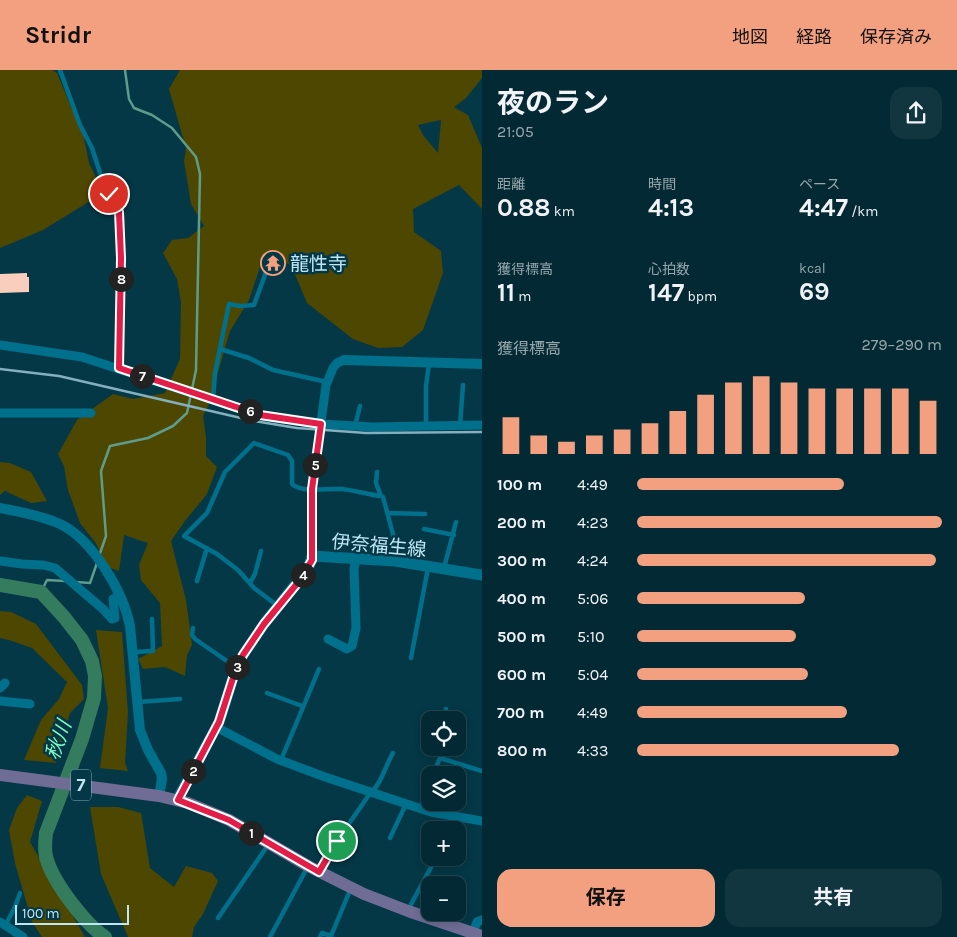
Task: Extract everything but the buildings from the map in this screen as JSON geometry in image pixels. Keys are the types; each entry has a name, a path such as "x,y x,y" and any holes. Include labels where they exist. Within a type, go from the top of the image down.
{"main road":[{"name":"伊奈福生線","path":"178,800 216,727 237,668 253,640 305,572 312,556 395,562 482,575"},
{"name":"7","path":"0,774 141,793 178,800 229,820 313,869 351,888 408,911 477,934"}],"street":[{"path":"0,345 76,356 119,368 260,415 321,424 355,426 482,425"},
{"path":"312,556 312,489 327,382 332,368 344,360 482,364"},
{"path":"0,413 91,414"},
{"path":"0,508 51,520 74,532 95,556 120,596 129,622 141,735 162,776 159,796"},
{"path":"328,639 347,649 352,646 356,628 354,569 356,560"},
{"path":"0,561 55,568 112,619 115,618 116,614 114,600 120,596"},
{"path":"0,701 30,704"},
{"path":"216,727 281,761 431,812 482,821"},
{"path":"477,934 477,922 482,920"},
{"path":"3,924 23,937"}],"lane":[{"path":"60,70 80,125 92,148 103,182 119,212 121,258 119,368"},
{"path":"213,400 215,372 229,304 240,306 254,304 267,266"},
{"path":"220,349 248,358 273,370 327,382"},
{"path":"426,426 426,386 429,362"},
{"path":"460,426 463,385"},
{"path":"355,426 360,406"},
{"path":"278,607 238,570 217,554 184,536 207,513 225,472 254,443 288,455 292,461 292,484 296,488 343,489 381,496"},
{"path":"377,472 376,483 383,497 386,513 394,534 395,562"},
{"path":"386,513 424,514"},
{"path":"444,569 456,522"},
{"path":"424,529 454,534"},
{"path":"197,581 206,548"},
{"path":"250,583 255,574 261,551"},
{"path":"411,658 428,567"},
{"path":"132,652 152,651 152,619"},
{"path":"193,628 192,635 195,639 237,668"},
{"path":"281,761 302,706 319,669"},
{"path":"267,693 302,706"},
{"path":"136,702 180,699"},
{"path":"270,937 313,869 337,841 377,786 393,753"},
{"path":"437,766 440,758 482,771"},
{"path":"390,838 406,803"},
{"path":"218,918 269,844"},
{"path":"408,911 432,866"},
{"path":"320,937 322,933 331,936 351,888"},
{"path":"3,924 15,907 20,893"}],"shaded area":[{"path":"0,70 52,70 57,73 84,138 89,163 102,190 95,198 43,230 0,248"},
{"path":"180,70 482,70 482,78 466,98 454,107 468,115 482,148 482,209 459,185 413,209 414,232 441,251 443,273 423,330 402,347 378,348 353,339 307,303 291,265 264,255 249,300 230,331 209,404 203,416 206,456 217,467 207,494 171,541 186,600 192,645 187,655 185,676 165,667 143,669 138,659 162,646 160,603 141,580 139,565 148,543 124,535 119,571 108,567 95,542 80,523 68,490 64,466 58,454 77,420 113,394 133,399 165,393 180,359 181,302 177,279 163,253 172,240 188,238 204,226 191,204 184,161 186,148 169,89","holes":["441,121 438,153 423,135 418,125"]},
{"path":"0,462 10,463 31,472 47,501 31,503 5,491 0,495"},
{"path":"0,611 11,612 36,624 82,685 84,699 70,713 56,763 24,760 41,720 59,699 67,682 32,648 0,638"},
{"path":"96,630 122,632 128,713 125,762 128,771 100,768 108,708"},
{"path":"27,795 42,801 30,842 85,937 42,937 32,922 15,863 9,830 17,808"},
{"path":"90,807 118,807 141,813 150,868 174,887 186,866 212,873 218,881 203,914 194,927 192,937 128,937 101,874"}],"waterway":[{"path":"99,556 106,536 101,471 110,446 148,438 173,426 187,413 196,370 200,174 196,157 172,128 152,115 134,108 129,99 125,70"},
{"path":"76,582 90,583 97,563"},
{"path":"41,592 47,580 65,581"},
{"name":"秋川","path":"0,585 41,592 82,640 92,661 95,676 94,698 82,739 46,833 45,850 51,869 63,891 88,923 105,937"}],"railway":[{"path":"0,369 59,376 254,421 297,428 366,433 482,432"}],"place":[{"name":"龍性寺","path":"273,263"}],"route":[{"path":"109,194 119,212 121,258 119,368 260,415 321,424 312,489 312,560 300,580 264,624 243,655 233,678 219,722 178,800 229,820 319,872 337,841"}]}
